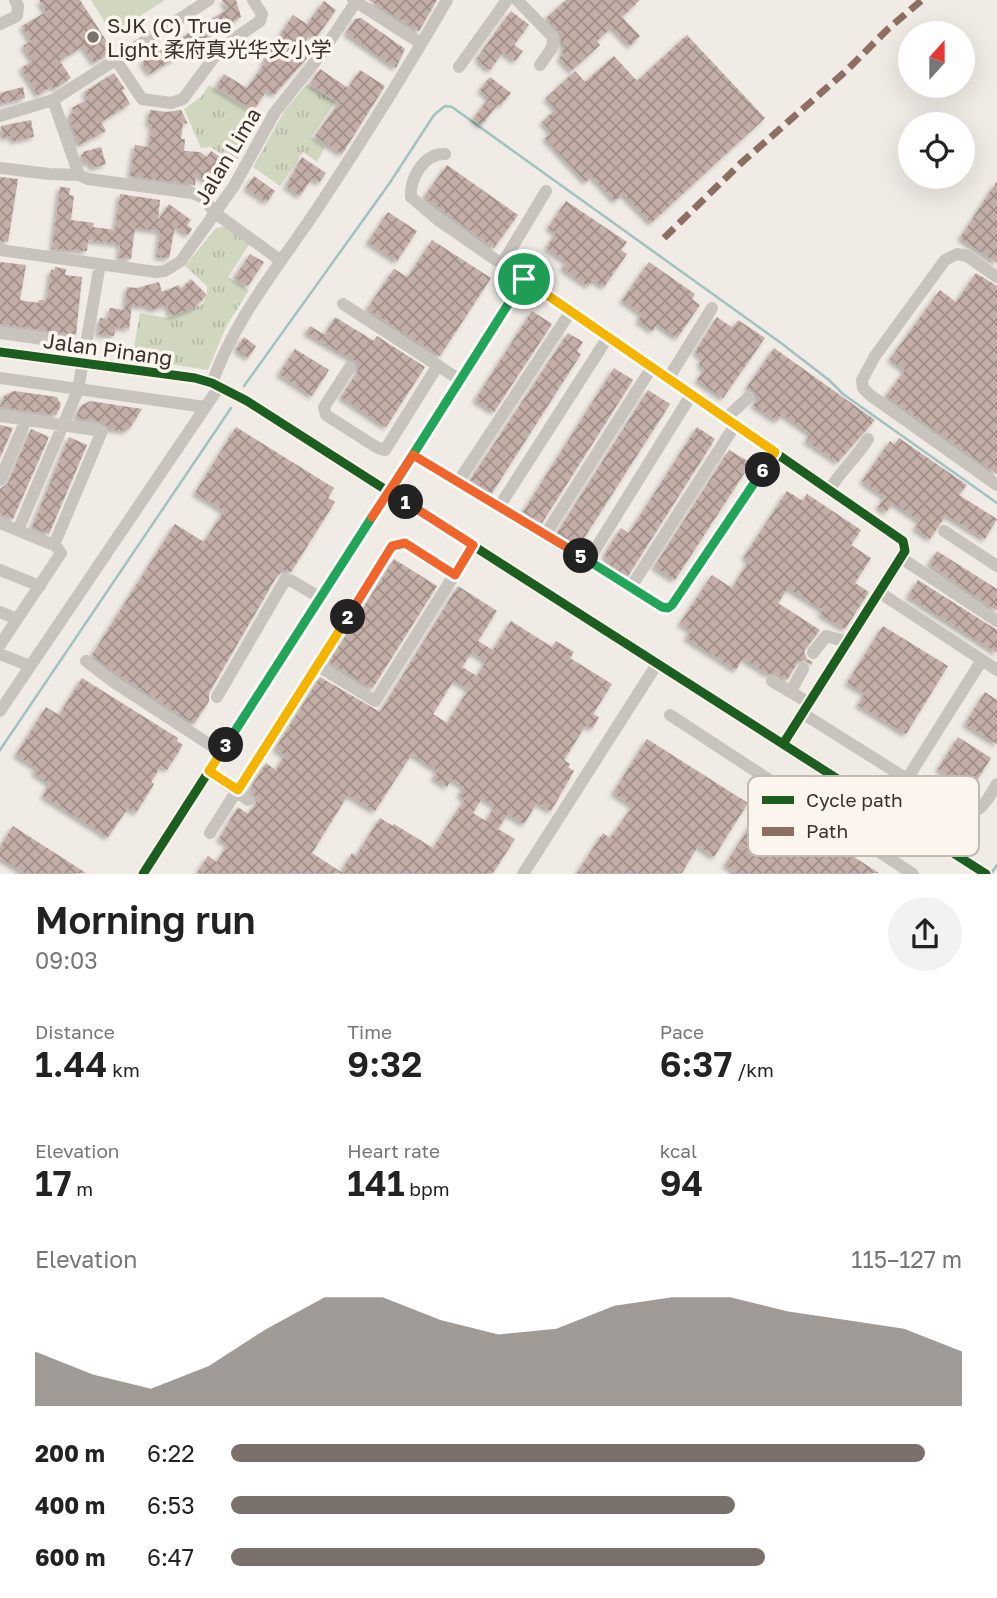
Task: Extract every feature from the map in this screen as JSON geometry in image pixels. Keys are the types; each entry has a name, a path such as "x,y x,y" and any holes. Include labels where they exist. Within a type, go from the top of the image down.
{"street":[{"path":"0,24 17,16 18,6 15,0"},
{"path":"0,116 53,100 209,0"},
{"path":"116,60 142,99 177,102 183,99 221,48 260,20 262,14 253,0"},
{"path":"0,711 205,407 216,385 234,333 280,260 316,211 447,0"},
{"path":"459,67 507,0"},
{"path":"517,0 553,37 552,48 540,65"},
{"path":"354,1 420,43"},
{"name":"Jalan Lima","path":"0,250 156,272 164,271 181,261 234,186 275,112 354,1"},
{"path":"53,100 79,175"},
{"path":"445,154 436,153 424,163 411,186 411,197 438,220 903,541 905,551 901,558 783,744"},
{"path":"0,167 79,175 101,181 192,193 204,198 215,213 280,260"},
{"path":"502,264 547,191"},
{"path":"997,277 967,256 957,254 946,260 875,356 862,380 863,387 870,395 997,485"},
{"path":"18,530 78,390 100,264"},
{"path":"143,873 524,279"},
{"path":"343,304 460,380"},
{"path":"668,379 712,308"},
{"path":"458,482 571,311"},
{"path":"0,333 86,345"},
{"path":"499,507 608,337"},
{"name":"Jalan Pinang","path":"0,352 195,378 216,385 247,401 390,491 832,776"},
{"path":"350,368 324,407 326,415 385,450 438,365"},
{"path":"545,535 652,368"},
{"path":"1,381 205,407"},
{"path":"589,561 691,394"},
{"path":"631,587 731,421 749,397"},
{"path":"0,416 102,430 54,545"},
{"path":"0,480 26,419"},
{"path":"829,490 841,472 854,461 868,439"},
{"path":"413,455 662,607 668,608 775,452"},
{"path":"0,523 54,545 61,553 0,645"},
{"path":"944,531 997,566"},
{"path":"210,833 392,546 405,543 455,575"},
{"path":"317,666 375,701 473,545"},
{"path":"901,558 997,621"},
{"path":"0,570 40,586"},
{"path":"217,696 285,580 292,581 319,597"},
{"path":"879,592 997,670"},
{"path":"0,612 18,619"},
{"path":"813,653 826,636 848,642"},
{"path":"0,654 30,666"},
{"path":"908,776 982,660"},
{"path":"86,661 111,681 221,752"},
{"path":"523,873 657,664"},
{"path":"791,691 803,669"},
{"path":"772,681 791,691 806,708 902,776"},
{"path":"670,715 765,776"},
{"path":"209,771 248,800"},
{"path":"979,810 997,784"},
{"path":"887,856 913,873"},
{"name":"Jalan Pinang","path":"958,856 983,872"}],"green space":[{"path":"91,0 165,0 112,34"},
{"path":"307,84 335,102 311,137 325,147 317,162 303,152 280,186 253,167 285,110"},
{"path":"209,85 260,118 235,164 211,147 201,148 184,109 201,97"},
{"path":"226,226 250,243 228,277 249,290 226,327 208,370 132,358 140,313 168,318 203,304 207,286 185,266 216,228"}],"building":[{"path":"39,0 80,0 113,51 94,63 83,46 60,61 71,78 38,95 21,68 33,61 23,46 31,41 22,26 46,12"},
{"path":"222,0 236,0 241,17 150,74 142,62 228,9"},
{"path":"369,0 437,0 419,31"},
{"path":"566,0 640,0 622,17 640,36 630,46 612,27 597,41 600,45 571,71 559,58 564,54 561,51 565,47 561,43 561,34 546,18"},
{"path":"324,1 336,10 316,38 310,34 300,50 309,56 274,95 267,90 254,110 216,87 224,74 247,88 293,15 307,24"},
{"path":"511,11 529,25 514,45 523,51 515,61 503,52 490,70 477,58"},
{"path":"361,18 405,49 396,68 346,33 355,19"},
{"path":"687,35 765,118 651,223 623,194 615,201 592,176 586,182 545,138 551,132 542,122 556,109 546,98 575,71 585,82 614,56 637,81"},
{"path":"320,69 348,88 360,70 385,86 342,154 315,136 339,103 310,84"},
{"path":"114,73 125,89 122,90 130,104 101,122 106,131 79,145 68,116 74,113 72,108 88,99 84,92"},
{"path":"490,77 511,93 500,106 498,104 481,126 473,119 489,98 480,90"},
{"path":"23,87 25,98 0,104 0,93"},
{"path":"150,110 181,110 188,124 183,123 181,139 185,139 184,151 200,152 207,157 211,151 228,162 212,185 196,174 195,185 130,176 135,145 149,147 152,125 148,124"},
{"path":"31,120 34,137 13,141 12,136 3,138 1,126"},
{"path":"101,147 106,164 92,168 90,162 84,163 81,155 83,152"},
{"path":"302,157 326,173 319,183 312,178 300,196 286,186"},
{"path":"447,165 518,215 494,248 424,197"},
{"path":"254,176 275,191 267,202 246,188"},
{"path":"0,177 18,179 8,242 0,241"},
{"path":"997,181 997,263 960,238"},
{"path":"60,187 70,188 69,195 74,196 71,220 94,223 93,227 115,230 120,194 160,200 158,220 169,204 191,220 187,225 192,229 188,235 175,226 169,258 157,257 160,231 135,228 131,259 119,258 120,244 88,240 87,251 52,249"},
{"path":"566,201 627,242 621,250 627,254 604,287 593,280 588,286 562,268 567,262 546,248 556,233 548,228"},
{"path":"388,212 417,231 397,261 368,242"},
{"path":"432,240 491,278 440,356 367,309 394,269 408,277"},
{"path":"250,254 264,262 248,286 235,277"},
{"path":"0,262 26,265 20,300 38,303 39,300 47,300 51,270 55,270 55,267 66,269 65,275 82,277 76,335 0,324"},
{"path":"649,262 695,294 692,299 700,305 677,338 657,324 653,331 638,321 642,314 622,300"},
{"path":"976,273 997,286 997,474 886,396 905,370 890,359 940,290 956,302"},
{"path":"191,279 207,295 194,308 171,316 167,305 151,310 150,307 132,305 129,329 116,327 114,336 98,334 100,318 108,319 110,308 125,310 127,287 137,288 159,282 162,292 179,285 181,289"},
{"path":"532,311 552,324 494,412 475,400"},
{"path":"335,317 374,341 377,336 425,367 386,427 341,397 358,371 357,362 306,333 310,326 325,335"},
{"path":"717,317 733,328 738,320 765,338 723,398 697,380 705,369 699,364 703,358 695,352"},
{"path":"568,333 583,342 577,351 581,354 492,493 470,480"},
{"path":"244,337 256,346 248,358 236,349"},
{"path":"774,348 875,420 838,462 806,441 811,434 782,414 777,421 753,405 757,394 752,389 746,389"},
{"path":"295,349 329,370 312,396 279,374"},
{"path":"614,368 633,380 542,523 523,512"},
{"path":"648,390 670,404 579,546 557,533"},
{"path":"14,391 57,397 61,405 56,415 0,407 4,396"},
{"path":"90,401 142,409 130,428 125,431 110,429 103,422 75,418 81,406"},
{"path":"0,425 13,428 0,458"},
{"path":"236,427 334,488 328,498 335,502 291,572 283,570 277,576 194,724 92,655 175,524 204,542 224,511 195,493"},
{"path":"697,427 715,439 628,576 608,564 605,554 621,528 629,533"},
{"path":"31,429 49,437 13,519 0,514 0,489 8,483"},
{"path":"69,437 87,445 49,534 32,527"},
{"path":"899,438 967,485 959,495 997,519 985,539 946,515 930,539 915,528 920,521 893,503 886,512 878,507 885,497 862,481 890,441 894,445"},
{"path":"729,450 751,463 675,580 654,567"},
{"path":"787,491 803,501 807,494 861,530 851,545 871,558 855,583 869,592 845,629 820,614 823,610 788,588 778,603 820,630 804,651 807,659 813,662 811,665 803,660 798,662 787,680 776,673 767,674 743,658 736,670 686,638 691,631 680,623 712,575 732,588 749,561 744,557"},
{"path":"937,551 997,589 997,611 929,564"},
{"path":"394,559 437,586 372,689 329,662"},
{"path":"918,580 997,630 997,653 908,596"},
{"path":"458,586 497,611 478,641 493,650 511,621 552,647 556,641 574,652 570,658 612,684 593,714 599,717 592,729 586,725 564,760 574,771 551,811 537,803 524,824 508,814 498,829 515,839 493,873 197,873 208,856 217,862 228,844 219,839 238,807 248,814 255,805 258,798 249,790 266,763 276,770 285,755 275,749 320,677 380,712","holes":["472,652 486,661 477,676 462,667","454,680 469,689 447,723 433,714","412,754 438,771 433,778 447,787 451,779 464,787 459,795 465,799 433,848 380,818 356,856 352,853 341,872 312,853 348,795 375,811","482,798 495,806 486,821 473,813"]},
{"path":"883,626 948,666 906,734 858,705 865,693 847,683"},
{"path":"82,678 178,738 177,741 183,745 167,770 161,766 151,782 154,784 136,813 128,808 108,837 43,796 50,784 34,773 37,768 16,755 46,707 59,715"},
{"path":"985,692 997,700 997,744 965,724"},
{"path":"958,737 991,758 979,777 949,776 938,769"},
{"path":"647,739 748,803 714,857 698,846 682,873 577,873 603,833 610,838 633,806 613,793"},
{"path":"13,826 86,873 25,873 0,858 0,847"},
{"path":"748,829 748,856 852,856 879,873 733,873 734,871 725,865"}],"waterway":[{"path":"244,386 389,184 434,115 445,106 452,107 781,343 843,394 997,503"},
{"path":"0,750 231,408"},
{"path":"991,874 997,865"}],"marked path":[{"path":"664,238 740,164 922,0"}],"cycle path":[{"path":"143,874 524,279 903,541 905,551 783,744"},
{"path":"0,352 195,378 212,383 247,401 833,776"},
{"path":"958,856 986,874"}],"place":[{"name":"SJK (C) True Light 柔府真光华文小学","path":"93,37"}],"route":[{"path":"524,279 390,491 473,545 455,575 405,543 392,546 238,790 209,771 319,597 390,491 413,455 662,607 668,608 775,452 524,279"}]}
